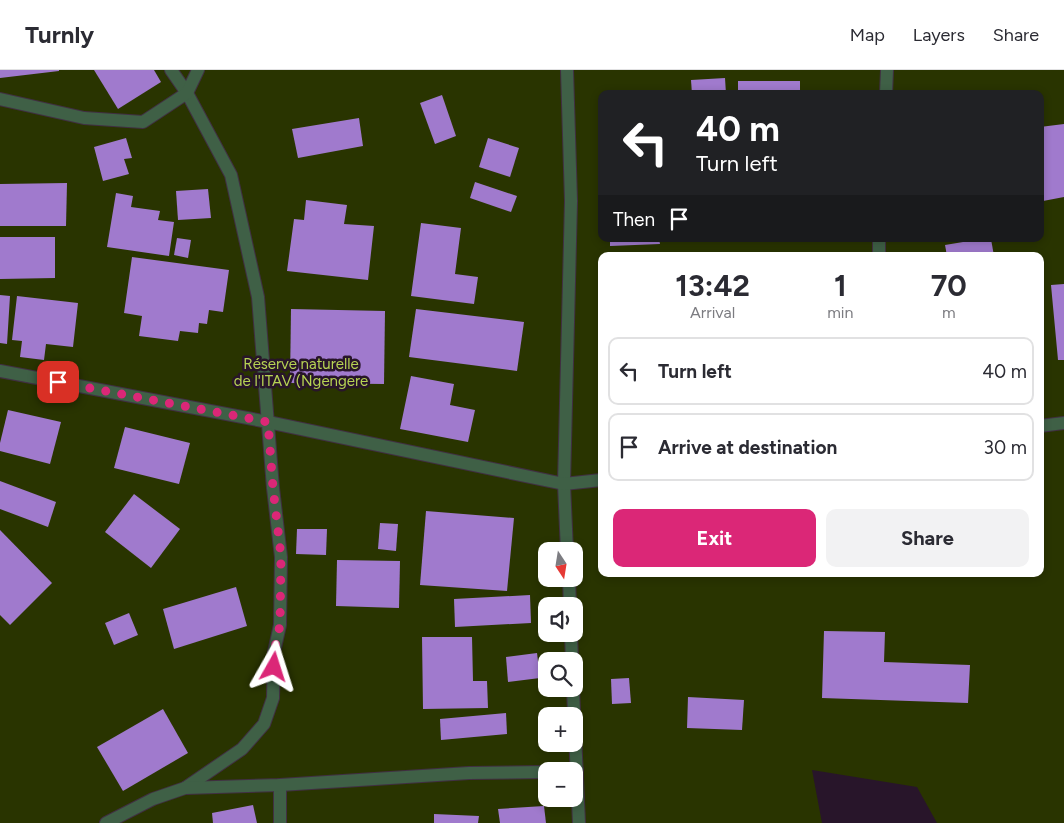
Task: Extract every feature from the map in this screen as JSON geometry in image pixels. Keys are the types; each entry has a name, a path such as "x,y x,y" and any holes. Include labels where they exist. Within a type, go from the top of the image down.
{"street":[{"path":"106,823 153,799 185,788 242,749 264,724 273,698 274,652 280,625 281,556 273,488 258,297 231,175 171,70"},
{"path":"0,99 84,118 143,122 186,94 198,70"},
{"path":"567,70 571,201 564,484 567,542"},
{"path":"886,90 888,70"},
{"path":"0,371 268,422 564,484 598,480"},
{"path":"1044,426 1064,423"},
{"path":"574,697 577,762"},
{"path":"185,788 538,772"},
{"path":"280,785 280,823"},
{"path":"579,807 580,823"}],"green space":[{"name":"Réserve naturelle de l'ITAV (Ngengere","path":"0,70 1064,70 1064,823 937,823 917,787 812,770 822,823 0,823"}],"building":[{"path":"0,70 59,70 59,71 0,78"},
{"path":"94,70 154,70 161,82 118,109"},
{"path":"725,78 726,90 692,90 691,80"},
{"path":"738,81 800,81 800,90 738,90"},
{"path":"442,95 456,136 435,144 420,103"},
{"path":"359,118 363,146 298,158 292,129"},
{"path":"1064,124 1064,197 1044,201 1044,126"},
{"path":"126,138 132,158 124,159 129,174 103,181 94,147"},
{"path":"488,138 519,148 510,177 479,167"},
{"path":"475,182 517,196 511,212 470,198"},
{"path":"67,183 66,226 0,226 0,184"},
{"path":"208,189 211,218 178,220 176,191"},
{"path":"116,193 133,196 131,207 160,211 158,220 174,222 169,256 107,247"},
{"path":"306,200 347,205 344,224 374,226 368,280 287,271 294,219 304,220"},
{"path":"421,223 461,228 455,274 478,277 474,304 411,296"},
{"path":"0,237 55,237 55,278 0,279"},
{"path":"177,238 191,240 188,258 174,255"},
{"path":"610,242 660,242 660,244 610,246"},
{"path":"963,242 992,242 993,252 946,252 945,245"},
{"path":"132,257 229,270 223,312 209,310 207,324 199,323 198,333 180,331 178,341 139,336 142,316 124,313"},
{"path":"1064,284 1064,360 1058,360 1051,285"},
{"path":"0,295 10,296 7,344 0,343"},
{"path":"17,296 78,303 73,347 46,344 44,360 20,357 22,341 12,340"},
{"path":"291,309 385,311 384,384 290,383"},
{"path":"416,309 524,322 517,371 409,357"},
{"path":"411,376 454,384 450,405 475,410 468,442 400,429"},
{"path":"8,410 61,422 50,464 0,451 0,443"},
{"path":"125,427 190,443 179,484 114,468"},
{"path":"0,481 56,502 48,527 0,509"},
{"path":"134,494 180,529 151,568 105,532"},
{"path":"426,511 514,518 507,591 420,585"},
{"path":"380,523 398,524 396,551 378,549"},
{"path":"297,529 327,529 326,555 296,554"},
{"path":"0,530 52,583 10,625 0,615"},
{"path":"337,560 400,561 399,608 336,606"},
{"path":"236,587 247,626 174,649 163,609"},
{"path":"530,595 531,623 455,627 454,599"},
{"path":"129,613 138,635 114,645 105,623"},
{"path":"824,631 885,632 884,662 970,665 968,703 822,698"},
{"path":"422,637 472,637 473,681 487,681 488,708 423,709"},
{"path":"537,653 538,678 508,682 506,657"},
{"path":"629,678 631,703 612,704 611,679"},
{"path":"688,697 744,700 742,730 687,728"},
{"path":"163,709 188,753 123,791 97,747"},
{"path":"506,713 507,734 441,740 440,719"},
{"path":"253,805 257,823 213,823 212,813"},
{"path":"544,807 546,823 500,823 498,809"},
{"path":"434,814 479,816 478,823 434,823"}],"route":[{"path":"58,382 268,422 281,556 280,625 274,652 274,667"}]}
